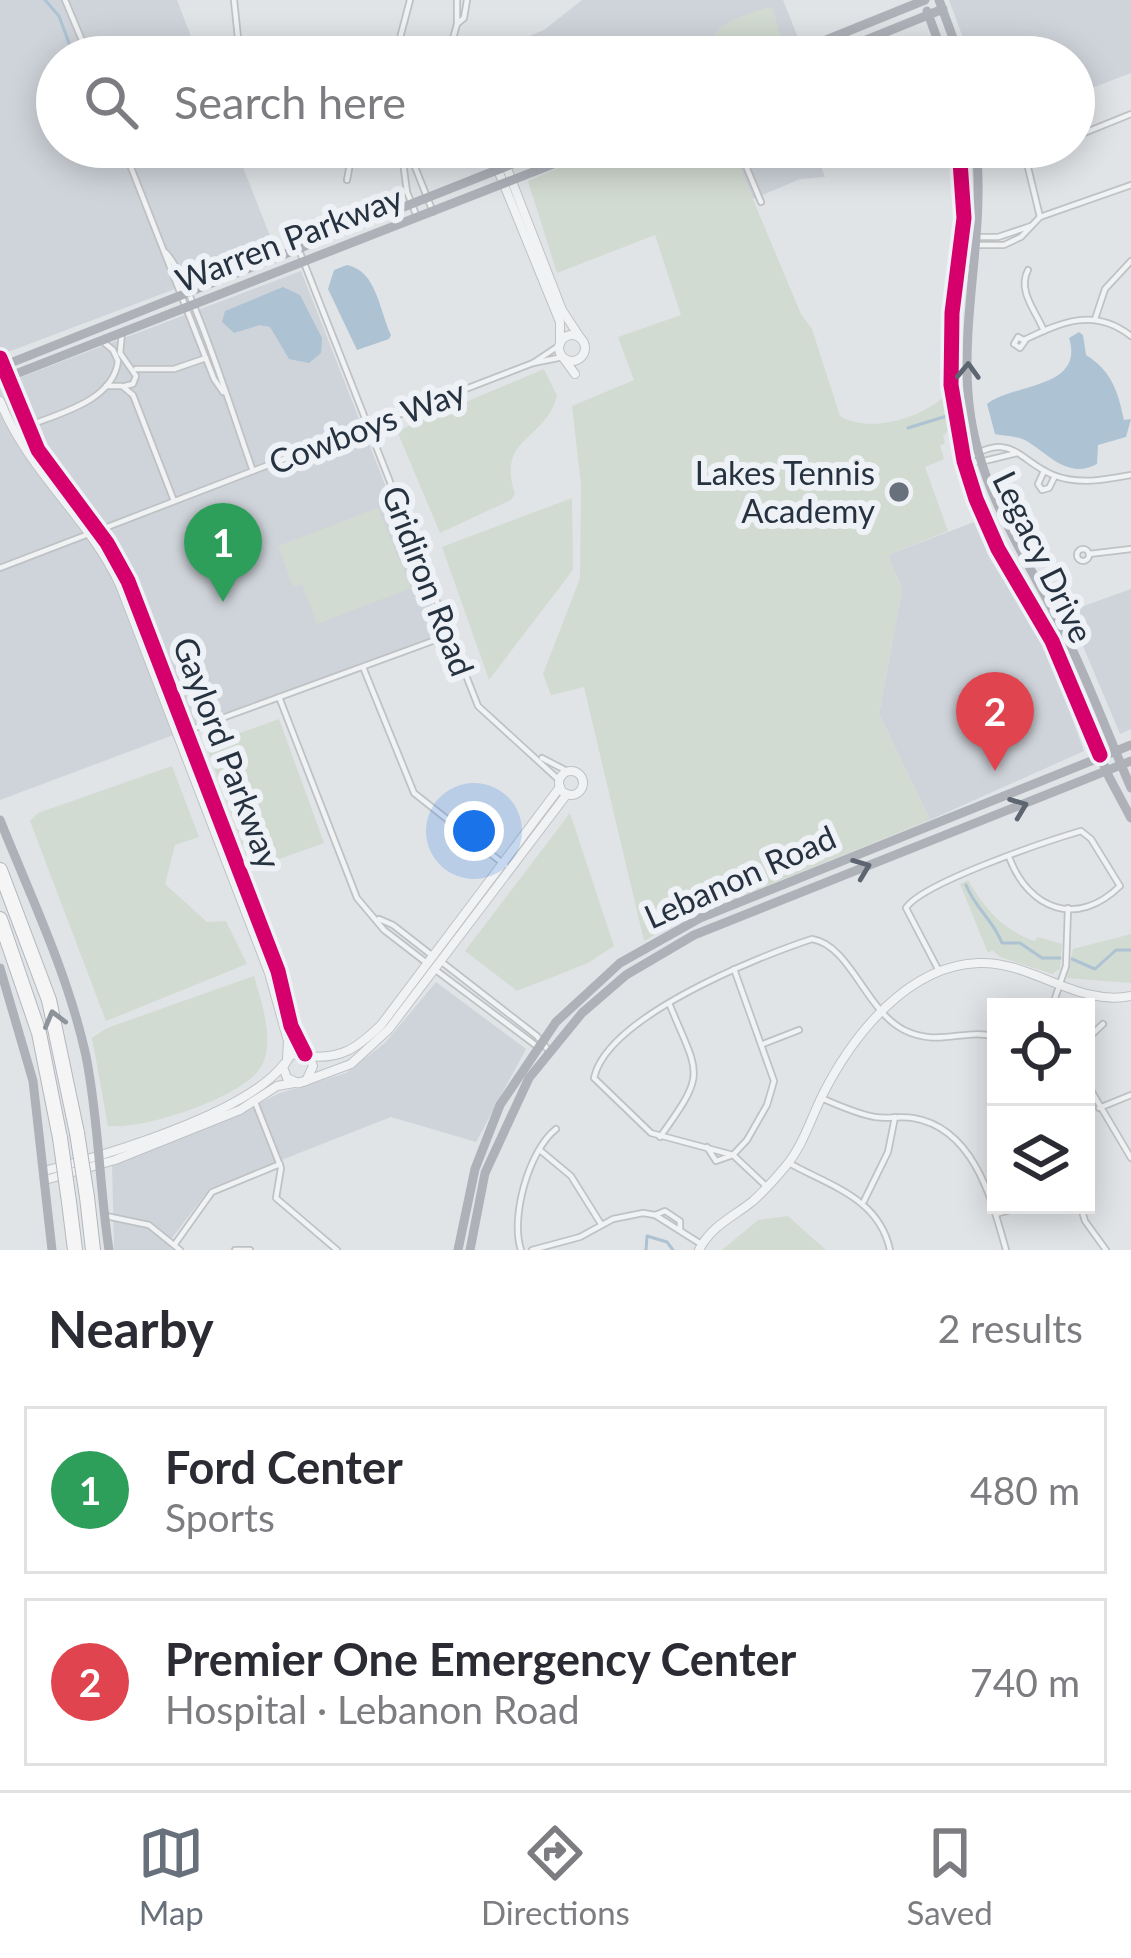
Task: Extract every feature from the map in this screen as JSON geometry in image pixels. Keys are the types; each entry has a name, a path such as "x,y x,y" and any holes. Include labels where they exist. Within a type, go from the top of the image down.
{"highway":[{"path":"0,870 49,1000 95,1196 93,1250"},
{"path":"0,919 35,1017 60,1138 75,1250"}],"main road":[{"path":"838,36 924,0 936,36"},
{"path":"876,36 941,5 952,36"},
{"name":"Warren Parkway","path":"2,369 502,168"},
{"name":"Warren Parkway","path":"2,369 122,334 544,168"},
{"name":"Legacy Drive","path":"961,168 962,241 952,313 951,368 964,461 998,549 1052,640 1131,818"},
{"name":"Legacy Drive","path":"976,168 968,393 979,457 1000,516 1065,634 1116,752 1126,763 1131,788"},
{"path":"102,341 102,333 137,314"},
{"path":"1052,640 1065,634"},
{"name":"Lebanon Road","path":"470,1250 500,1105 539,1043 597,982 673,931 1131,745"},
{"name":"Lebanon Road","path":"458,1250 474,1156 492,1141 549,1051 611,987 676,943 1126,763"},
{"path":"965,812 971,826"},
{"path":"0,820 81,1034 99,1126 101,1160 95,1196"},
{"path":"0,968 26,1051 42,1143 52,1250"},
{"path":"42,1143 55,1154 86,1148 99,1126"},
{"path":"47,1201 54,1189 87,1180 105,1216 109,1250"}],"street":[{"path":"65,0 80,36"},
{"path":"234,0 238,36"},
{"path":"401,36 410,0"},
{"path":"457,0 457,24"},
{"path":"454,36 467,0"},
{"path":"1095,129 1131,114"},
{"path":"131,168 253,471"},
{"path":"347,180 349,168"},
{"path":"403,168 418,218"},
{"path":"403,171 415,168 433,212"},
{"path":"502,168 560,322 563,357 579,372 584,351 581,339 549,290"},
{"path":"747,168 761,202"},
{"path":"1028,168 1040,217"},
{"path":"962,241 998,237 1131,185"},
{"name":"Gridiron Road","path":"298,249 478,706 537,757 562,787"},
{"path":"1095,319 1105,290 1131,261"},
{"path":"1028,271 1024,291 1044,331"},
{"path":"1024,340 1070,320 1095,319 1131,336"},
{"path":"122,334 116,374 133,395"},
{"path":"560,344 570,335 581,339"},
{"path":"102,341 131,368 133,395 174,501"},
{"name":"Cowboys Way","path":"532,363 560,344"},
{"path":"563,357 575,360 584,351"},
{"path":"26,426 84,404 122,367 174,369 208,357"},
{"name":"Cowboys Way","path":"0,568 532,363 563,357"},
{"name":"Gaylord Parkway","path":"2,369 48,476"},
{"path":"106,386 135,381 147,370"},
{"name":"Gaylord Parkway","path":"0,401 133,592 144,634"},
{"path":"964,461 1022,452 1055,476 1093,481 1131,475"},
{"path":"1045,471 1039,483 1042,490 1049,488 1055,476"},
{"name":"Gaylord Parkway","path":"94,532 144,634 306,1055"},
{"path":"1089,554 1131,549"},
{"path":"115,574 133,592"},
{"path":"182,733 449,635"},
{"path":"363,667 414,793 508,867"},
{"path":"279,697 357,898 376,919 393,925 549,1051"},
{"name":"Gridiron Road","path":"537,757 567,771"},
{"path":"44,1176 101,1160 255,1102 277,1086 326,1076 365,1053 389,1029 508,867 562,787 567,771 578,772 583,783 578,793 562,787"},
{"path":"939,971 906,908 925,891 1009,857 1084,831 1120,884 1113,893 1068,908 1047,905 1018,880 1009,857"},
{"path":"1055,998 1067,960 1068,908"},
{"path":"766,1186 733,1155 660,1137 641,1126 594,1078 597,1066 669,1002 734,969 806,941 822,941 834,949 881,1013 901,1029 931,1038 987,1036"},
{"path":"197,1123 252,1094 296,1053 339,1056 356,1048 435,963"},
{"path":"532,1250 580,1237 627,1215 655,1215 700,1247 789,1163 845,1056 881,1013 939,971 977,963 1004,964 1059,986 1131,996"},
{"path":"733,1155 757,1125 774,1081 734,969"},
{"name":"Gaylord Parkway","path":"277,985 288,1041 285,1061"},
{"path":"660,1137 696,1082 669,1002"},
{"path":"1095,1032 1103,1024"},
{"path":"764,1044 799,1030"},
{"path":"299,1083 313,1070 306,1055"},
{"path":"285,1061 286,1076 299,1083"},
{"path":"1099,1108 1131,1095"},
{"path":"821,1098 874,1117 914,1118 950,1134 966,1150 987,1195"},
{"path":"1095,1100 1131,1158"},
{"path":"255,1102 280,1164 278,1202 337,1250"},
{"path":"864,1202 888,1152 895,1118"},
{"path":"521,1250 515,1221 525,1184 542,1142 556,1129"},
{"path":"541,1151 571,1176 601,1224"},
{"path":"789,1163 864,1202 879,1219 890,1250"},
{"path":"105,1216 141,1222 178,1247 212,1192 280,1164"},
{"path":"996,1214 1006,1250"},
{"path":"1083,1214 1106,1250"},
{"path":"235,1250 250,1250"}],"shaded area":[{"path":"0,0 177,0 191,36 36,36 36,168 243,168 276,251 0,355"},
{"path":"582,0 783,0 797,36 529,36"},
{"path":"949,0 1131,0 1131,73 1095,87 1095,36 962,36"},
{"path":"773,9 780,36 714,36 737,18"},
{"path":"558,168 740,168 801,314 812,329 840,416 866,424 895,421 945,396 951,428 940,446 944,459 925,467 948,531 888,555 902,589 879,714 930,820 680,921 644,941 584,687 551,695 543,674 580,578 581,485 572,406 634,380 618,337 681,315 655,235 557,273 528,181"},
{"path":"740,168 822,168 825,177 800,179 753,199"},
{"path":"301,271 441,627 435,637 0,800 0,385"},
{"path":"544,369 557,396 543,423 512,461 515,494 440,533 397,431"},
{"path":"572,498 573,570 489,680 442,547"},
{"path":"378,508 411,588 317,624 302,584 293,587 278,546"},
{"path":"974,522 989,557 1048,652 1084,751 930,820 879,714 902,589 888,555"},
{"path":"1131,589 1131,729 1120,734 1078,634 1064,613"},
{"path":"279,719 324,843 251,869 206,745"},
{"path":"172,766 199,837 175,845 165,884 207,922 226,921 247,964 106,1021 30,821 38,813"},
{"path":"570,813 614,946 588,963 517,991 465,951"},
{"path":"968,880 1004,925 1034,941 1038,937 1062,944 1060,969 1052,974 992,950 988,953 960,884"},
{"path":"1131,934 1131,983 1067,978 1073,949"},
{"path":"254,976 267,1045 261,1067 250,1079 190,1110 144,1123 108,1126 92,1038 107,1028"},
{"path":"436,982 526,1049 476,1142 391,1117 210,1188 168,1243 174,1250 114,1250 112,1165 280,1093 346,1073 385,1043"},
{"path":"788,1216 826,1250 722,1250 758,1220"}],"water":[{"path":"347,265 371,283 391,335 357,350 328,289 334,270"},
{"path":"283,287 300,295 322,338 321,353 309,363 289,359 270,327 260,325 234,333 222,322 225,311"},
{"path":"1079,332 1086,355 1112,383 1124,420 1131,419 1126,437 1098,445 1097,464 1076,469 1058,463 1025,440 995,434 987,404 1057,376 1071,355 1069,338"}],"waterway":[{"path":"45,0 59,16 66,36"},
{"path":"908,428 950,415"},
{"path":"966,885 1002,943 1020,943 1042,958 1060,958"},
{"path":"1072,959 1095,969 1116,950 1131,950"},
{"path":"646,1250 647,1236 667,1242 673,1250"}],"cycle path":[{"path":"960,168 964,218 952,313 951,385 964,461 998,549 1052,641 1100,755"},
{"path":"0,358 38,450 107,543 128,581 278,971 291,1026 305,1054"}],"place":[{"name":"Lakes Tennis Academy","path":"899,492"},
{"name":"Ford Center","path":"223,602"},
{"name":"Premier One Emergency Center","path":"995,771"}]}
